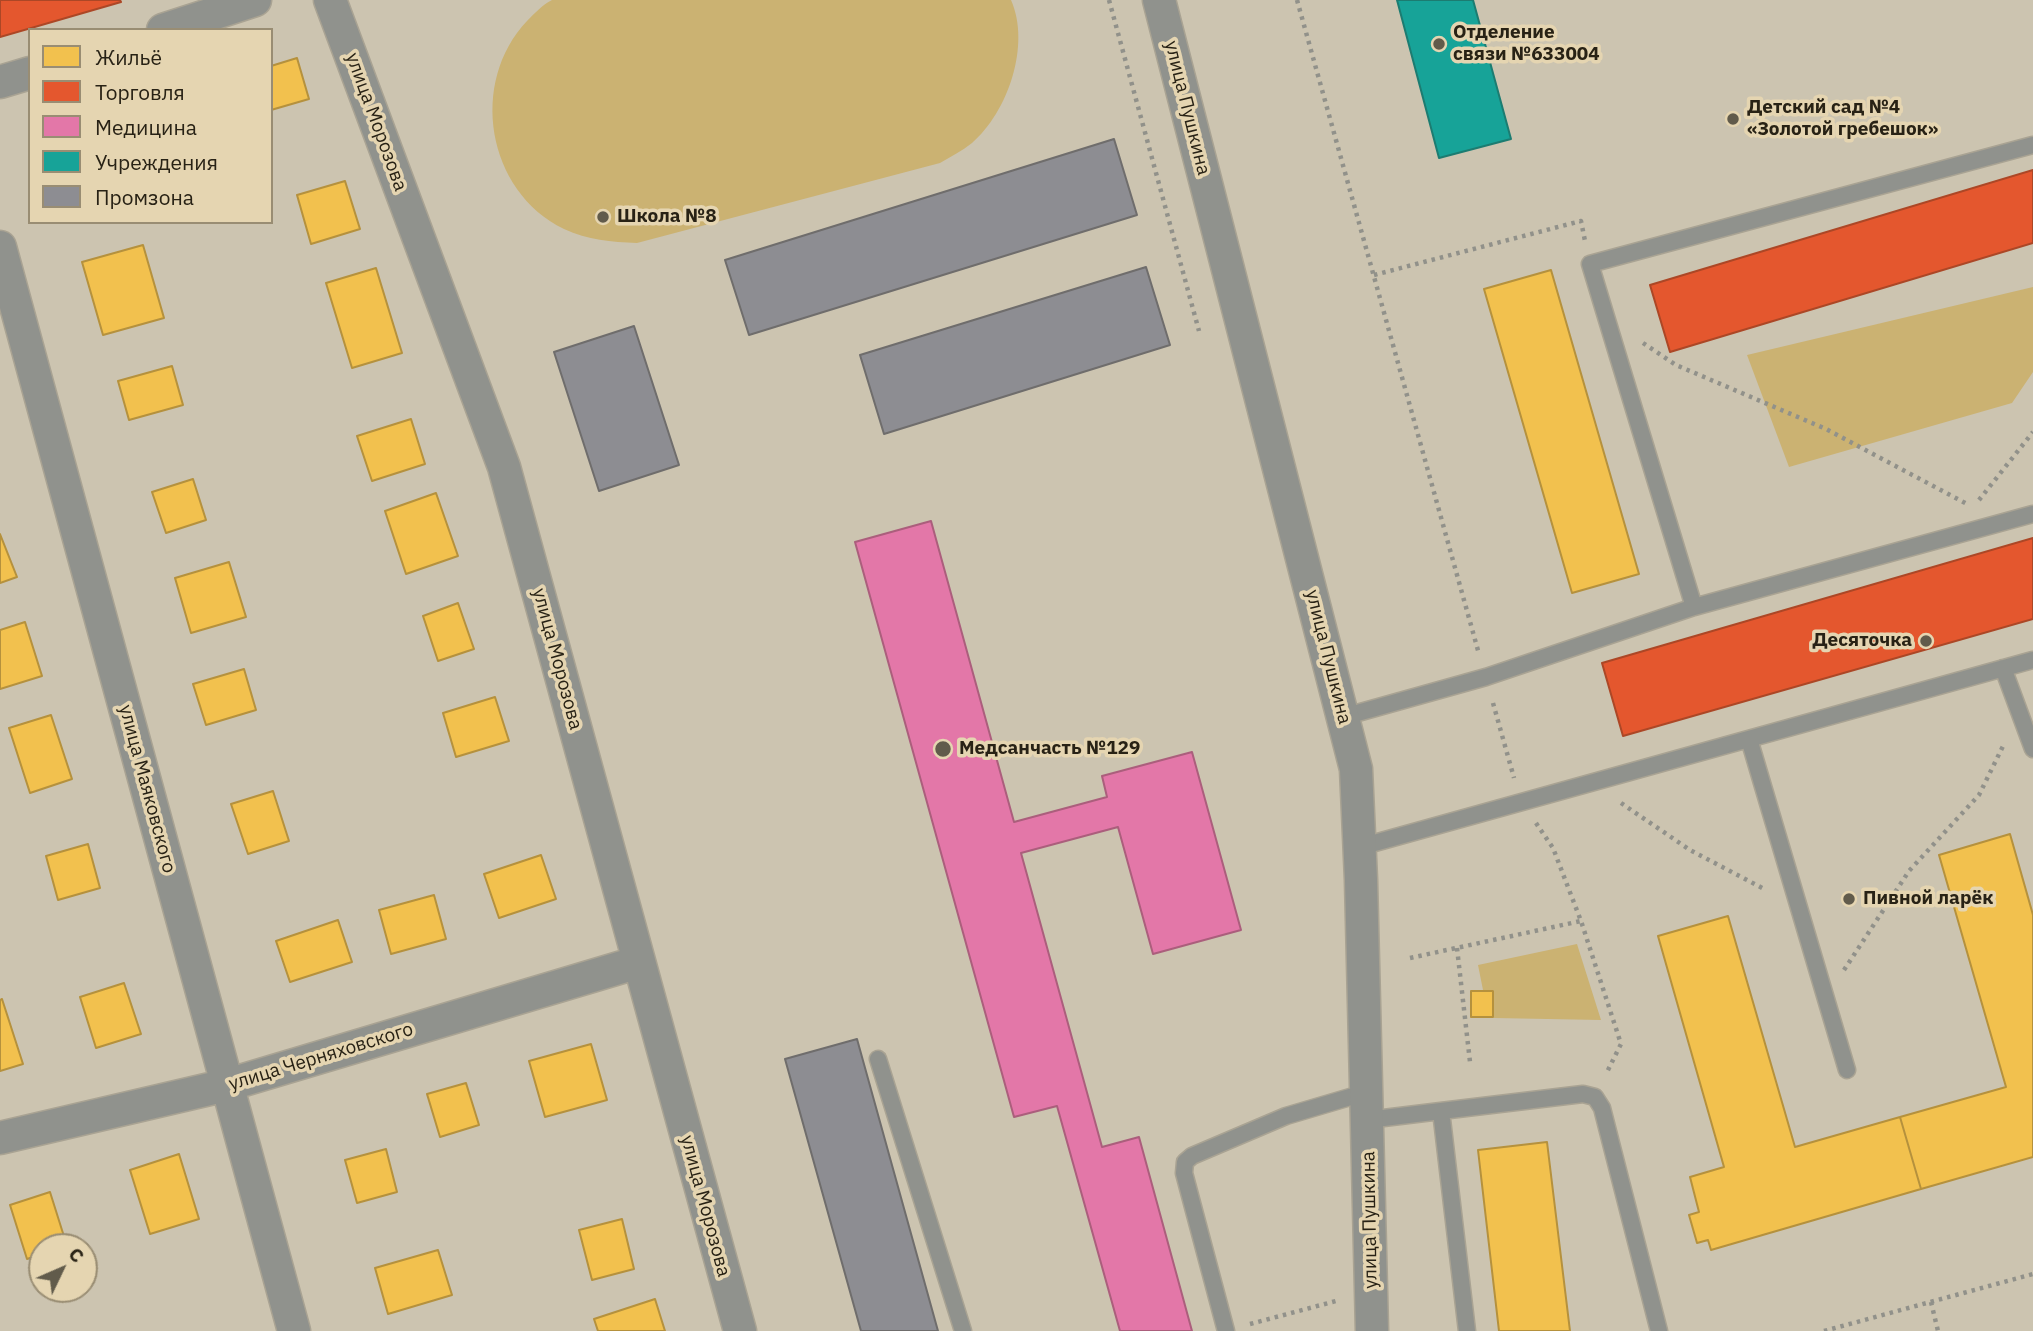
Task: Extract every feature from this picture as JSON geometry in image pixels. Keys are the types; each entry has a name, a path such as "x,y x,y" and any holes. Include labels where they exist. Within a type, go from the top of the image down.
{"street":[{"path":"169,28 255,0"},
{"name":"улица Морозова","path":"330,0 504,467 740,1331"},
{"name":"улица Пушкина","path":"1159,0 1356,769 1373,1331"},
{"path":"0,82 28,74"},
{"name":"улица Маяковского","path":"0,247 294,1331"},
{"name":"улица Черняховского","path":"0,1138 227,1085 639,962"}],"lane":[{"path":"1694,607 1590,264 2033,145"},
{"path":"1343,717 1486,677 1694,607 2033,514"},
{"path":"1360,847 2033,660"},
{"path":"2003,668 2033,749"},
{"path":"1749,738 1847,1070"},
{"path":"878,1059 963,1331"},
{"path":"1226,1331 1184,1173 1185,1162 1192,1156 1286,1116 1367,1106 1441,1111 1583,1094 1595,1097 1602,1108 1658,1331"},
{"path":"1441,1111 1467,1331"}],"path":[{"path":"1109,0 1199,331"},
{"path":"1297,0 1521,802 1553,848 1581,921 1622,1044 1595,1097"},
{"path":"1374,275 1581,221 1590,264"},
{"path":"1607,319 1675,365 1826,429 1973,507 2033,432"},
{"path":"1826,999 1909,871 1979,795 2019,712"},
{"path":"1591,783 1690,850 1798,906"},
{"path":"1410,958 1581,921"},
{"path":"1457,948 1470,1062"},
{"path":"1824,1331 2033,1274"},
{"path":"1931,1302 1938,1331"},
{"path":"1226,1331 1308,1308"}],"shaded area":[{"path":"552,0 1011,0 1017,18 1017,57 1005,96 985,130 968,146 940,163 637,243 609,241 573,233 538,212 517,189 503,163 494,134 493,104 497,74 509,46 527,21"},
{"path":"2033,287 2033,372 2012,403 1789,467 1747,355"},
{"path":"1577,944 1601,1020 1494,1018 1494,990 1483,990 1478,965"}],"building: Жильё":[{"path":"297,58 309,99 273,109 273,65"},
{"path":"345,181 360,229 311,244 297,195"},
{"path":"143,245 164,318 103,335 82,262"},
{"path":"376,268 402,353 352,368 326,283"},
{"path":"1551,270 1639,574 1572,593 1484,289"},
{"path":"172,366 183,405 129,420 118,381"},
{"path":"411,419 425,464 372,481 357,436"},
{"path":"193,479 206,520 166,533 152,492"},
{"path":"436,493 458,556 406,574 385,511"},
{"path":"0,534 17,577 0,583"},
{"path":"229,562 246,617 191,633 175,578"},
{"path":"458,603 474,649 438,661 423,616"},
{"path":"25,622 42,676 0,689 0,630"},
{"path":"244,669 256,710 206,725 193,684"},
{"path":"495,697 509,741 456,757 443,713"},
{"path":"51,715 72,779 30,793 9,728"},
{"path":"273,791 289,841 248,854 231,804"},
{"path":"2010,834 2033,915 2033,1157 1921,1189 1900,1117 2006,1087 1939,855"},
{"path":"88,844 100,888 58,900 46,856"},
{"path":"541,855 556,899 499,918 484,874"},
{"path":"434,895 446,939 391,954 379,910"},
{"path":"1728,916 1795,1147 1900,1117 1921,1189 1711,1250 1708,1240 1697,1243 1689,1215 1699,1212 1690,1177 1724,1167 1658,936"},
{"path":"338,920 352,962 290,982 276,941"},
{"path":"124,983 141,1034 96,1048 80,997"},
{"path":"1471,991 1493,991 1493,1017 1471,1017"},
{"path":"2,999 23,1064 0,1071 0,1000"},
{"path":"591,1044 607,1100 545,1117 529,1061"},
{"path":"466,1083 479,1125 440,1137 427,1094"},
{"path":"1547,1142 1570,1331 1499,1331 1478,1150"},
{"path":"386,1149 397,1192 357,1203 345,1160"},
{"path":"179,1154 199,1219 150,1234 130,1170"},
{"path":"50,1192 63,1233 28,1233 27,1259 10,1205"},
{"path":"622,1219 634,1269 592,1280 579,1230"},
{"path":"438,1250 452,1295 388,1314 375,1268"},
{"path":"655,1299 665,1331 598,1331 594,1319"}],"building: Торговля":[{"path":"0,0 121,2 28,28 0,37"},
{"path":"2033,170 2033,243 1670,352 1650,285"},
{"path":"2033,538 2033,619 1623,736 1602,663"}],"building: Медицина":[{"path":"931,521 1014,822 1107,797 1102,776 1192,752 1241,930 1153,954 1118,827 1021,853 1102,1147 1139,1137 1192,1331 1120,1331 1057,1106 1014,1117 855,542"}],"building: Учреждения":[{"path":"1397,0 1473,0 1511,139 1439,158"}],"building: Промзона":[{"path":"1114,139 1137,215 749,335 725,260"},
{"path":"1146,267 1170,345 884,434 860,355"},
{"path":"634,326 679,465 599,491 554,352"},
{"path":"857,1039 938,1331 861,1331 785,1059"}],"place":[{"name":"Отделение связи №633004","path":"1439,44"},
{"name":"Детский сад №4 «Золотой гребешок»","path":"1733,119"},
{"name":"Школа №8","path":"603,217"},
{"name":"Десяточка","path":"1926,641"},
{"name":"Медсанчасть №129","path":"943,749"},
{"name":"Пивной ларёк","path":"1849,899"}]}
